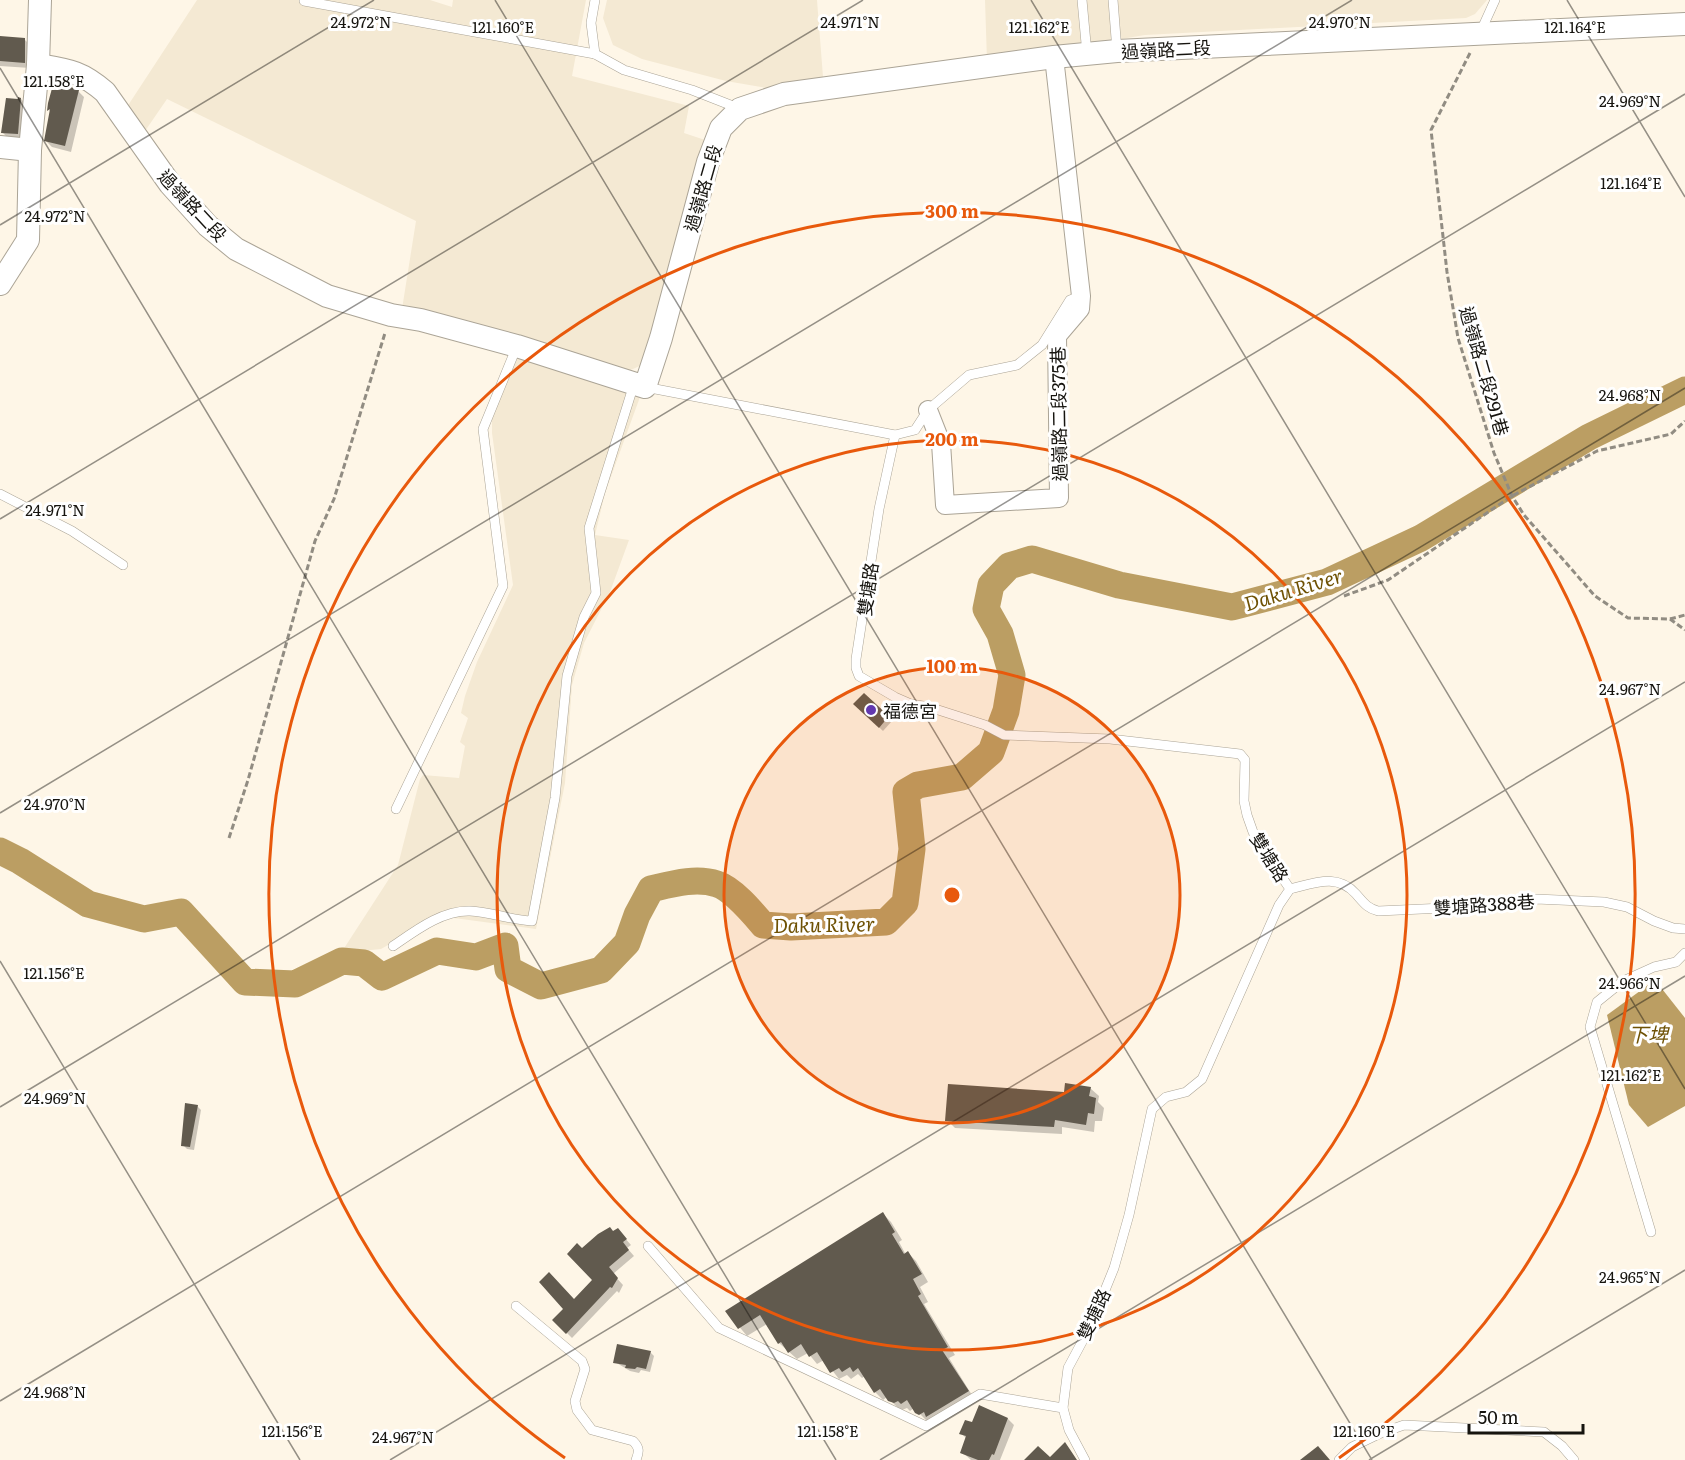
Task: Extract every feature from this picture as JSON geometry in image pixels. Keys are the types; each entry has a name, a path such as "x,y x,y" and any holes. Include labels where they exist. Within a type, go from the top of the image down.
{"street":[{"path":"0,284 28,240 30,150 38,65 40,0"},
{"name":"過嶺路二段","path":"38,65 79,73 93,81 105,92 170,184 208,226 236,249 327,296 391,315 422,320 517,346 639,386 661,338 708,162 721,128 740,109 784,94 1054,57 1117,51 1685,24"},
{"path":"1054,57 1082,296"},
{"path":"0,147 30,150"},
{"name":"過嶺路二段375巷","path":"928,410 941,443 945,505 1059,498 1057,336 1080,309 1082,296"}],"lane":[{"path":"595,0 591,23 595,54"},
{"path":"1082,0 1088,54"},
{"path":"1113,0 1117,51"},
{"path":"1480,33 1495,0"},
{"path":"304,2 595,54 624,70 692,90 740,109"},
{"path":"393,946 414,931 446,915 460,912 472,911 532,921 555,798 567,676 584,616 596,593 589,528 639,386 895,435 915,430 928,410 969,375 1017,365 1042,345 1070,300 1082,296"},
{"path":"396,809 503,586 483,429 517,346"},
{"name":"雙塘路","path":"895,435 879,509 856,668 859,676 911,704 928,706 985,725 1004,735 1110,739 1240,754 1245,760 1244,801 1253,832 1290,889 1279,904 1202,1079 1186,1092 1166,1097 1152,1109 1114,1268 1090,1327 1068,1368 1063,1408 1069,1430 1085,1460"},
{"path":"0,494 72,531 123,565"},
{"name":"雙塘路388巷","path":"1290,889 1336,880 1349,886 1368,908 1378,911 1466,907 1536,899 1604,902 1627,907 1673,928 1685,928"},
{"path":"1651,1232 1590,1027 1597,1002 1623,981 1654,967 1676,962 1685,953"},
{"path":"648,1246 719,1328 926,1426 980,1394 1063,1408"},
{"path":"516,1306 582,1361 585,1369 575,1401 578,1410 592,1430 633,1441 639,1452 636,1460"},
{"path":"1339,1460 1352,1447 1404,1425 1544,1432 1562,1446 1574,1460"}],"path":[{"name":"過嶺路二段291巷","path":"1480,33 1431,130 1447,272 1458,338 1494,453 1512,496 1524,515 1595,596 1628,618 1670,619 1685,615"},
{"path":"228,838 248,780 315,541 334,499 391,315"},
{"path":"1344,596 1388,580 1512,496 1597,451 1671,434 1685,421"},
{"path":"1670,619 1685,630"}],"shaded area":[{"path":"197,0 430,0 452,7 453,0 586,0 572,76 689,106 684,133 705,140 642,365 626,372 402,309 416,221 167,99 143,134 125,110"},
{"path":"607,0 817,0 823,77 772,89 726,81 642,59 613,45 603,18"},
{"path":"985,0 1487,0 1475,14 1466,18 1145,35 987,61"},
{"path":"519,355 640,397 605,493 595,535 629,540 610,592 584,643 572,685 565,783 536,929 439,916 381,949 341,953 398,865 420,779 423,775 459,778 465,746 460,742 468,718 461,713 465,696 477,662 513,585 492,433 492,417"}],"water":[{"name":"下埤","path":"1655,980 1685,1018 1685,1106 1648,1127 1629,1105 1607,1015"}],"building":[{"path":"0,36 25,38 25,63 0,61"},
{"path":"54,81 79,90 65,146 44,141 50,109 47,111 48,103"},
{"path":"18,97 21,98 18,134 1,133 6,98 18,99"},
{"name":"福德宮","path":"864,693 889,716 879,728 853,704"},
{"path":"1065,1083 1091,1087 1089,1096 1096,1098 1094,1114 1088,1113 1086,1125 1055,1120 1054,1127 945,1121 948,1084 1064,1092"},
{"path":"185,1103 198,1105 190,1147 181,1146"},
{"path":"883,1212 904,1254 908,1251 922,1274 913,1279 921,1294 918,1296 948,1347 942,1350 969,1391 926,1417 924,1412 919,1415 915,1413 907,1400 901,1404 898,1401 894,1403 888,1401 880,1389 874,1393 858,1368 853,1372 850,1367 842,1372 839,1368 830,1373 817,1352 809,1357 801,1344 788,1353 781,1342 778,1344 760,1315 738,1329 725,1311"},
{"path":"610,1227 613,1231 618,1228 627,1239 623,1242 629,1250 609,1267 618,1278 612,1288 610,1287 566,1334 552,1320 563,1309 539,1282 549,1272 574,1299 592,1280 567,1254 577,1243 582,1248"},
{"path":"617,1344 651,1351 646,1369 625,1368 626,1365 613,1363"},
{"path":"979,1405 1008,1418 994,1455 992,1454 989,1460 978,1460 960,1453 966,1436 959,1434 965,1420 972,1422"},
{"path":"1065,1442 1077,1460 1024,1460 1038,1446 1050,1457"},
{"path":"1318,1446 1330,1460 1300,1460"}],"waterway":[{"name":"Daku River","path":"0,851 88,904 144,919 181,912 245,982 295,984 342,961 364,963 382,977 437,951 476,957 505,946 508,969 541,986 601,970 627,943 637,915 651,889 692,881 709,882 723,887 742,902 763,925 791,927 886,922 905,903 912,849 906,792 918,785 962,777 991,752 1006,711 1012,675 1000,634 986,609 991,585 1009,566 1032,559 1119,585 1232,607 1327,582 1421,538 1589,437 1685,390"}],"place":[{"name":"福德宮","path":"871,710"}]}
